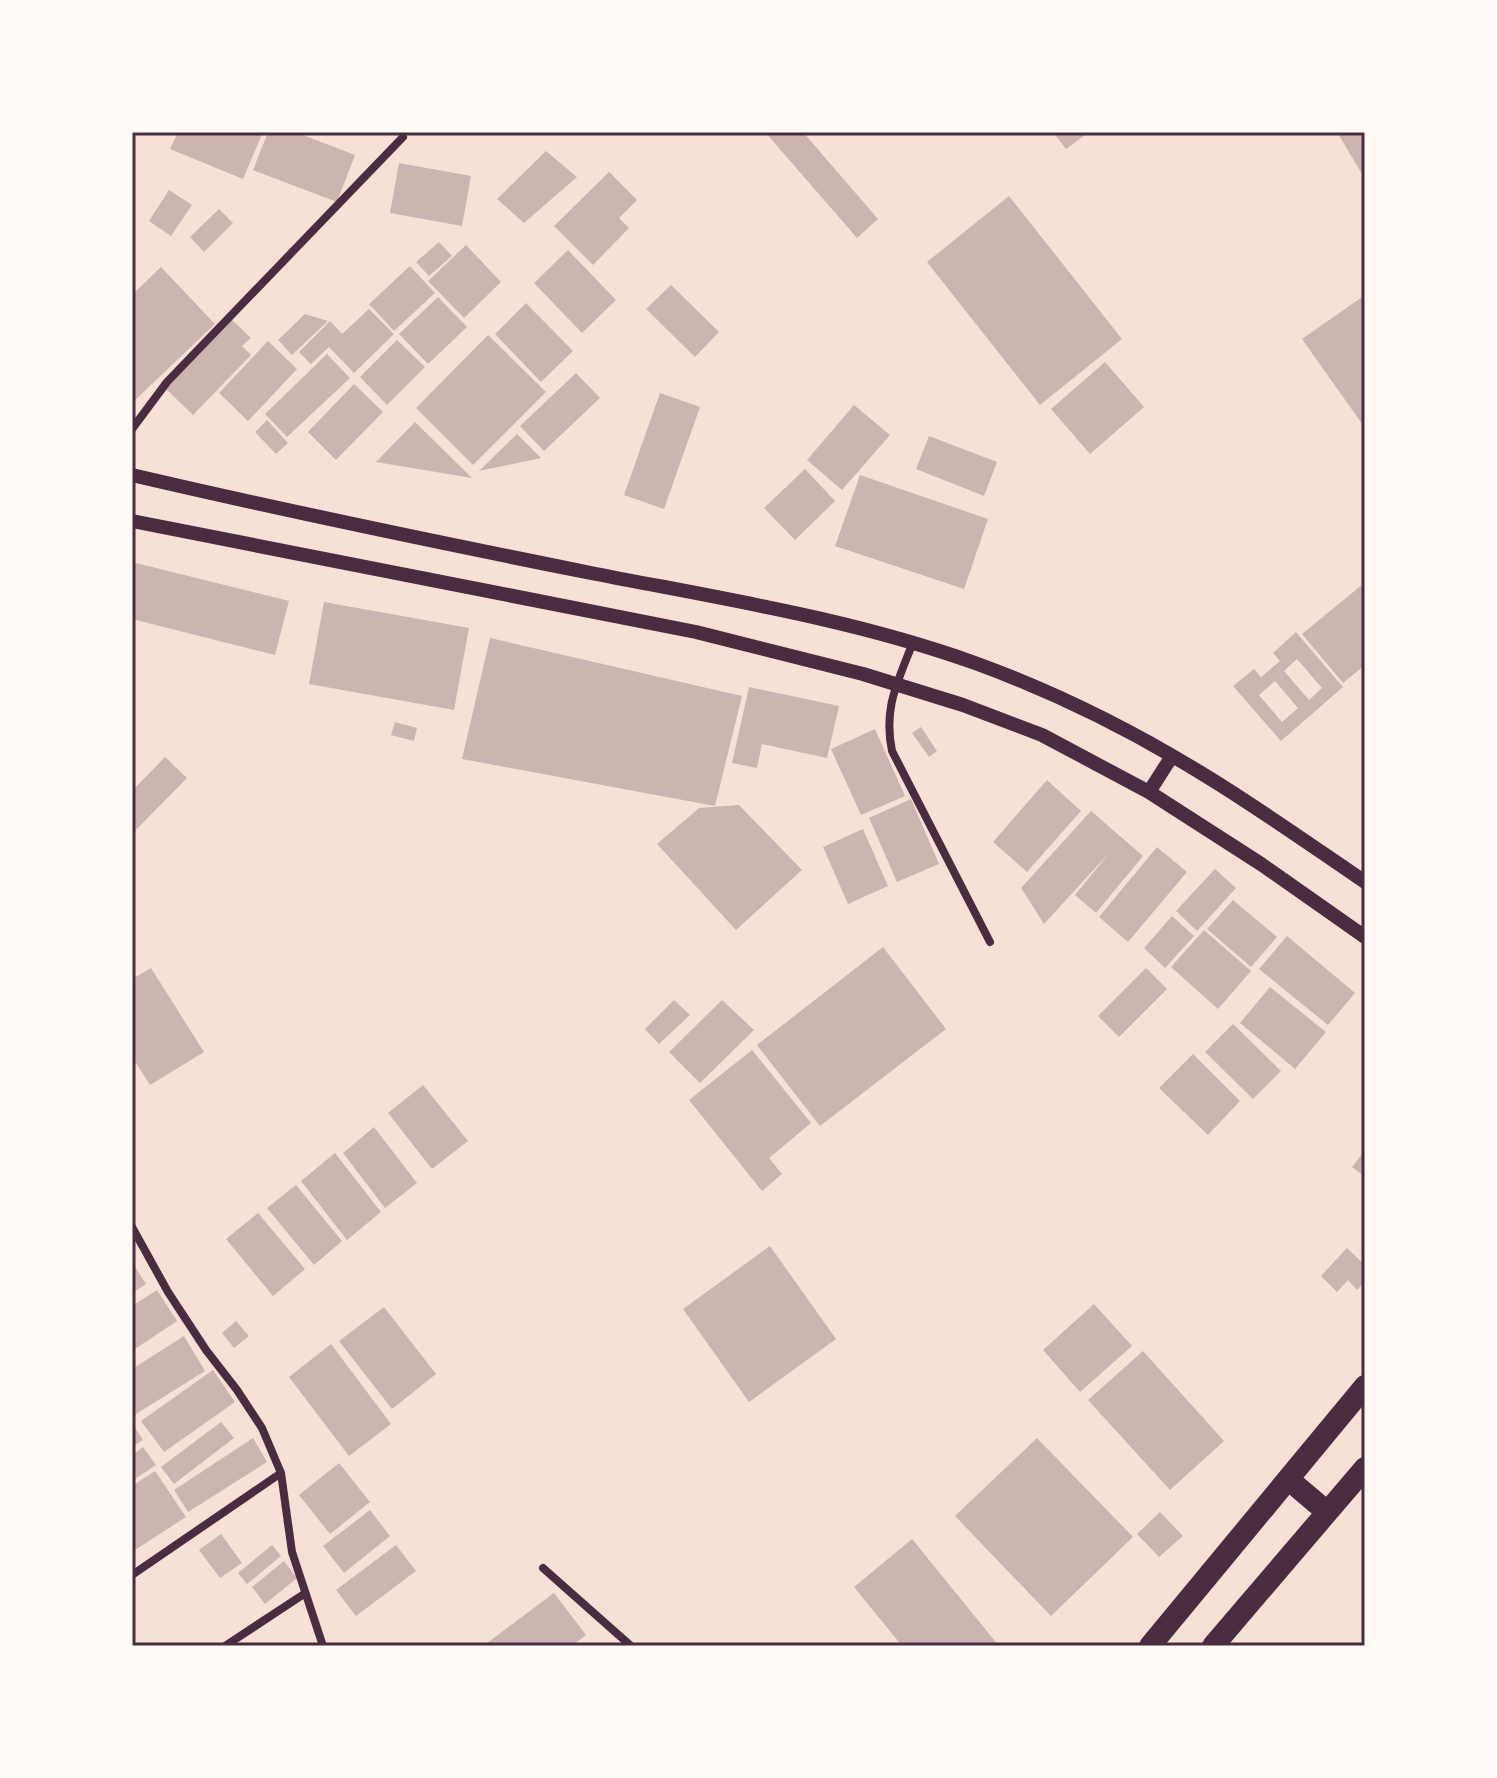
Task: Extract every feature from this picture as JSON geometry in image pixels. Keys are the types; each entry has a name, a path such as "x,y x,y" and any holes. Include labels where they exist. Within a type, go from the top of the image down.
{"highway":[{"path":"1150,1646 1365,1386"},
{"path":"1213,1646 1365,1468"},
{"path":"1288,1479 1327,1512"}],"street":[{"path":"132,429 167,382 403,137"},
{"path":"132,475 428,541 810,616 913,642 1040,689 1118,726 1207,777 1365,882"},
{"path":"132,521 696,632 897,684 963,705 1042,735 1149,792 1261,864 1365,937"},
{"path":"913,642 888,713 892,751 990,942"},
{"path":"1149,792 1172,756"},
{"path":"132,1227 168,1292 262,1428 281,1473 292,1552 323,1646"},
{"path":"132,1575 281,1473"},
{"path":"543,1568 631,1646"},
{"path":"225,1646 304,1594"}],"building":[{"path":"178,132 263,132 243,179 170,149"},
{"path":"268,132 295,132 355,155 337,202 253,170"},
{"path":"765,132 803,132 878,219 857,238"},
{"path":"1053,132 1089,132 1066,149"},
{"path":"1337,132 1365,132 1365,179"},
{"path":"546,151 577,177 524,223 497,199"},
{"path":"399,163 471,176 462,226 390,213"},
{"path":"609,172 637,200 619,218 629,228 593,265 554,226"},
{"path":"169,190 192,205 171,236 149,221"},
{"path":"1009,196 1122,339 1040,405 927,262"},
{"path":"219,209 233,223 204,252 190,237"},
{"path":"439,242 452,256 429,276 416,262"},
{"path":"466,245 501,282 464,318 428,281"},
{"path":"568,250 616,300 582,333 534,283"},
{"path":"410,266 435,293 394,331 369,304"},
{"path":"161,267 215,324 132,403 132,295"},
{"path":"671,285 719,332 695,357 646,309"},
{"path":"1365,295 1365,428 1302,339"},
{"path":"438,297 467,327 428,364 399,334"},
{"path":"526,303 573,351 541,382 495,334"},
{"path":"369,309 394,334 354,373 329,347 311,364 299,352 330,321 342,334"},
{"path":"305,314 328,321 292,355 278,340"},
{"path":"232,320 251,338 242,346 251,355 193,415 166,389"},
{"path":"488,335 546,392 473,465 416,408"},
{"path":"397,340 425,367 387,405 360,377"},
{"path":"268,341 297,369 248,421 219,393"},
{"path":"327,354 350,378 287,437 265,414"},
{"path":"1105,362 1144,407 1090,454 1051,409"},
{"path":"576,373 600,398 544,451 520,426"},
{"path":"354,384 383,412 336,460 308,432"},
{"path":"660,393 700,407 664,509 624,495"},
{"path":"854,405 890,435 842,490 807,460"},
{"path":"267,420 288,443 276,454 255,432"},
{"path":"415,422 472,478 376,462"},
{"path":"517,434 541,458 479,471"},
{"path":"929,436 997,462 984,496 916,469"},
{"path":"805,469 835,501 795,540 764,508"},
{"path":"860,475 988,519 964,589 835,546"},
{"path":"132,562 289,601 275,655 132,619"},
{"path":"1363,584 1365,665 1343,683 1302,634"},
{"path":"324,602 469,628 454,710 309,684"},
{"path":"1296,632 1343,687 1281,741 1233,686 1254,669 1261,677 1280,661 1273,653","holes":["1297,659 1322,688 1309,700 1284,671","1275,681 1298,708 1282,722 1259,695"]},
{"path":"490,638 742,696 715,806 462,759"},
{"path":"749,687 839,706 827,758 762,744 757,768 732,763"},
{"path":"395,722 417,728 414,741 391,735"},
{"path":"921,727 937,751 929,757 912,733"},
{"path":"875,729 905,796 861,815 831,749"},
{"path":"165,757 187,778 132,834 132,791"},
{"path":"1047,780 1081,811 1027,872 993,842"},
{"path":"911,799 939,864 897,882 869,818"},
{"path":"739,805 802,870 736,930 657,844 699,808"},
{"path":"1091,811 1143,856 1096,913 1075,895 1110,852 1044,924 1021,888"},
{"path":"863,829 888,886 848,904 823,847"},
{"path":"1157,847 1187,872 1128,942 1099,917"},
{"path":"1215,869 1236,888 1197,931 1176,911"},
{"path":"1233,900 1277,937 1251,967 1207,929"},
{"path":"1172,916 1194,936 1165,968 1144,948"},
{"path":"1204,930 1251,971 1218,1009 1171,967"},
{"path":"1287,936 1355,993 1328,1025 1259,969"},
{"path":"883,947 946,1029 820,1126 757,1045"},
{"path":"151,968 204,1052 150,1085 132,1057 132,979"},
{"path":"1146,968 1167,989 1119,1037 1098,1016"},
{"path":"1270,987 1326,1032 1295,1069 1240,1023"},
{"path":"674,1000 690,1015 659,1044 645,1029"},
{"path":"722,1000 754,1030 700,1083 669,1052"},
{"path":"1233,1024 1281,1071 1253,1099 1205,1052"},
{"path":"752,1050 811,1123 769,1158 782,1174 762,1191 689,1100"},
{"path":"1193,1054 1240,1101 1208,1135 1159,1088"},
{"path":"423,1085 468,1141 432,1169 388,1113"},
{"path":"374,1127 417,1183 385,1208 343,1153"},
{"path":"1365,1150 1365,1177 1352,1167"},
{"path":"335,1153 381,1212 347,1240 301,1181"},
{"path":"296,1185 342,1241 314,1265 267,1208"},
{"path":"258,1213 305,1269 273,1296 226,1239"},
{"path":"770,1246 836,1339 749,1402 683,1309"},
{"path":"1347,1248 1365,1265 1365,1282 1357,1290 1348,1280 1337,1292 1321,1276"},
{"path":"132,1262 146,1284 132,1293"},
{"path":"157,1290 177,1321 132,1351 132,1306"},
{"path":"1094,1304 1132,1346 1080,1392 1043,1350"},
{"path":"384,1307 436,1374 392,1409 339,1341"},
{"path":"236,1321 249,1336 234,1348 222,1333"},
{"path":"184,1336 205,1371 133,1416 132,1369"},
{"path":"331,1344 391,1424 349,1456 289,1377"},
{"path":"1143,1351 1224,1441 1170,1490 1088,1400"},
{"path":"213,1370 235,1402 164,1452 141,1421"},
{"path":"221,1422 234,1438 174,1484 161,1467"},
{"path":"132,1423 143,1440 132,1447"},
{"path":"253,1438 267,1462 188,1512 174,1490"},
{"path":"1037,1438 1133,1537 1051,1616 955,1516"},
{"path":"143,1447 156,1465 132,1481 132,1455"},
{"path":"339,1463 370,1502 330,1534 299,1495"},
{"path":"155,1471 186,1517 132,1552 132,1486"},
{"path":"370,1510 390,1536 344,1573 323,1546"},
{"path":"1160,1512 1183,1536 1159,1557 1137,1534"},
{"path":"221,1534 242,1563 220,1578 199,1550"},
{"path":"912,1539 999,1646 902,1646 854,1587"},
{"path":"272,1545 281,1556 247,1584 238,1573"},
{"path":"396,1545 416,1571 356,1616 336,1590"},
{"path":"284,1561 297,1578 265,1604 252,1587"},
{"path":"554,1593 586,1635 572,1646 490,1646 487,1643"}]}
